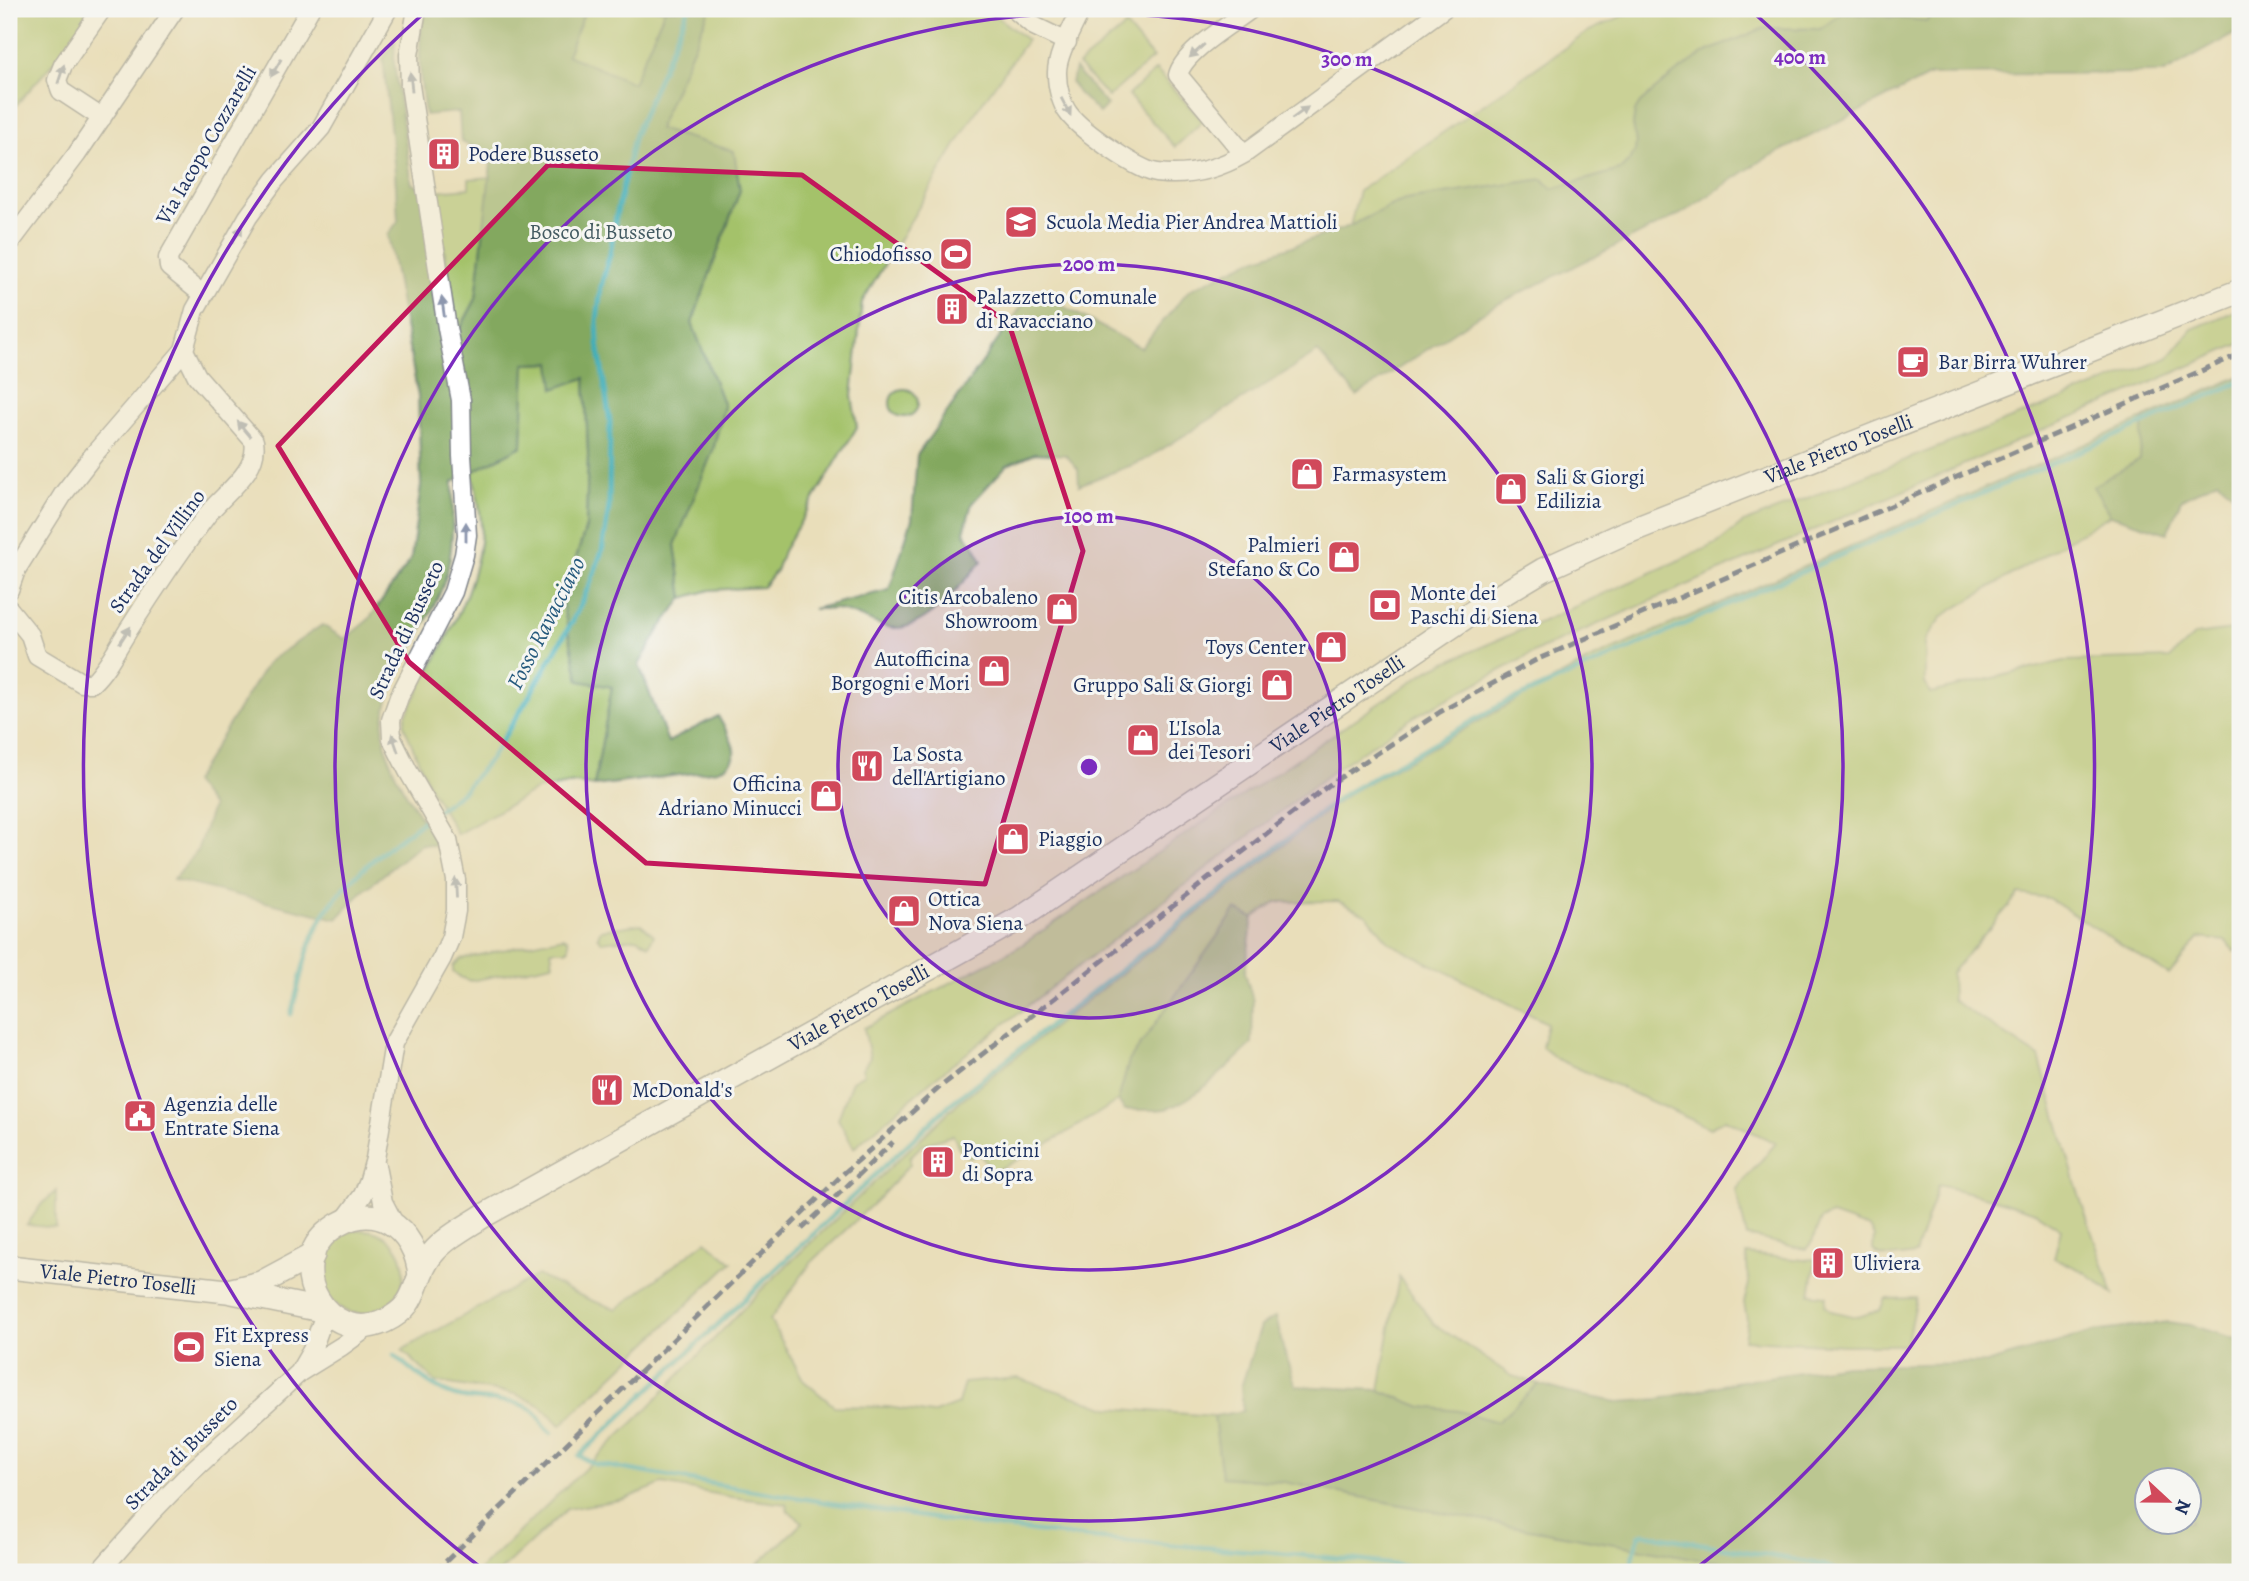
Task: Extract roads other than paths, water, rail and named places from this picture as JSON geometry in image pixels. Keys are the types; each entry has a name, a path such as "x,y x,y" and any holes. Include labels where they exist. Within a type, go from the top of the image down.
{"main road":[{"name":"Viale Pietro Toselli","path":"9,1267 228,1291 326,1311 350,1324 382,1323 408,1304 428,1259 441,1244 483,1216 1020,918 1443,632 1543,570 1620,535 2240,292"},
{"name":"Viale Pietro Toselli","path":"228,1291 261,1283 313,1255 326,1232 344,1221 368,1217 382,1219 398,1228 432,1232 483,1216"},
{"path":"398,1228 416,1251 420,1276"},
{"path":"313,1255 310,1268 312,1287 317,1301 326,1311"}],"street":[{"path":"102,9 63,65 57,80 61,91 102,118"},
{"path":"9,244 47,196 175,9"},
{"name":"Via Iacopo Cozzarelli","path":"202,294 169,267 168,258 310,9"},
{"path":"9,590 16,570 64,493 94,453 184,350 191,320 202,294 257,204 327,120 388,9"},
{"name":"Strada di Busseto","path":"344,1221 363,1195 375,1159 394,1044 447,947 455,920 456,892 452,852 443,830 396,748 392,738 391,720 399,697 453,592 467,535 461,400 447,328 410,85 409,55 416,9"},
{"path":"1014,9 1034,26 1067,43"},
{"path":"1081,9 1058,61 1057,74 1064,107 1093,135 1135,164 1154,173 1192,172 1222,166 1244,153 1437,11"},
{"path":"1244,153 1178,75 1183,65 1202,46 1251,9"},
{"name":"Strada del Villino","path":"9,609 30,635 37,656 82,683 96,681 161,579 209,513 253,460 255,450 250,435 197,376 184,350"},
{"name":"Strada di Busseto","path":"375,1159 378,1187 398,1228"},
{"name":"Strada di Busseto","path":"300,1372 312,1350 326,1311"},
{"name":"Strada di Busseto","path":"99,1572 173,1490 300,1372 371,1325"}],"waterway":[{"name":"Fosso Ravacciano","path":"291,1014 310,945 329,907 357,874 463,791 491,758 573,620 590,584 602,551 609,508 610,422 597,321 601,286 634,136 688,9"},
{"path":"1444,1572 1347,1559 1103,1539 997,1527 652,1474 595,1464 579,1456 950,1104 1346,793 1501,705 2240,382"},
{"path":"394,1355 423,1379 447,1393 527,1407 535,1412 551,1433"},
{"path":"1629,1572 1640,1535 1645,1534 1812,1563 1839,1572"}],"railway":[{"path":"435,1572 843,1174 940,1087 1329,785 1440,712 1536,660 2240,354"},
{"path":"802,1229 893,1142"}],"place":[{"name":"Podere Busseto","path":"444,154"},
{"name":"Scuola Media Pier Andrea Mattioli","path":"1021,222"},
{"name":"Chiodofisso","path":"956,254"},
{"name":"Palazzetto Comunale di Ravacciano","path":"952,309"},
{"name":"Bar Birra Wuhrer","path":"1913,362"},
{"name":"Farmasystem","path":"1307,474"},
{"name":"Sali & Giorgi Edilizia","path":"1511,489"},
{"name":"Palmieri Stefano & Co","path":"1344,557"},
{"name":"Monte dei Paschi di Siena","path":"1385,605"},
{"name":"Citis Arcobaleno Showroom","path":"1062,609"},
{"name":"Toys Center","path":"1331,647"},
{"name":"Autofficina Borgogni e Mori","path":"994,671"},
{"name":"Gruppo Sali & Giorgi","path":"1277,685"},
{"name":"L'Isola dei Tesori","path":"1143,740"},
{"name":"La Sosta dell'Artigiano","path":"867,766"},
{"name":"Officina Adriano Minucci","path":"826,796"},
{"name":"Piaggio","path":"1013,839"},
{"name":"Ottica Nova Siena","path":"904,911"},
{"name":"McDonald's","path":"607,1090"},
{"name":"Agenzia delle Entrate Siena","path":"140,1116"},
{"name":"Ponticini di Sopra","path":"938,1162"},
{"name":"Uliviera","path":"1828,1263"},
{"name":"Fit Express Siena","path":"189,1347"}],"park label":[{"name":"Bosco di Busseto","path":"601,232"}]}
